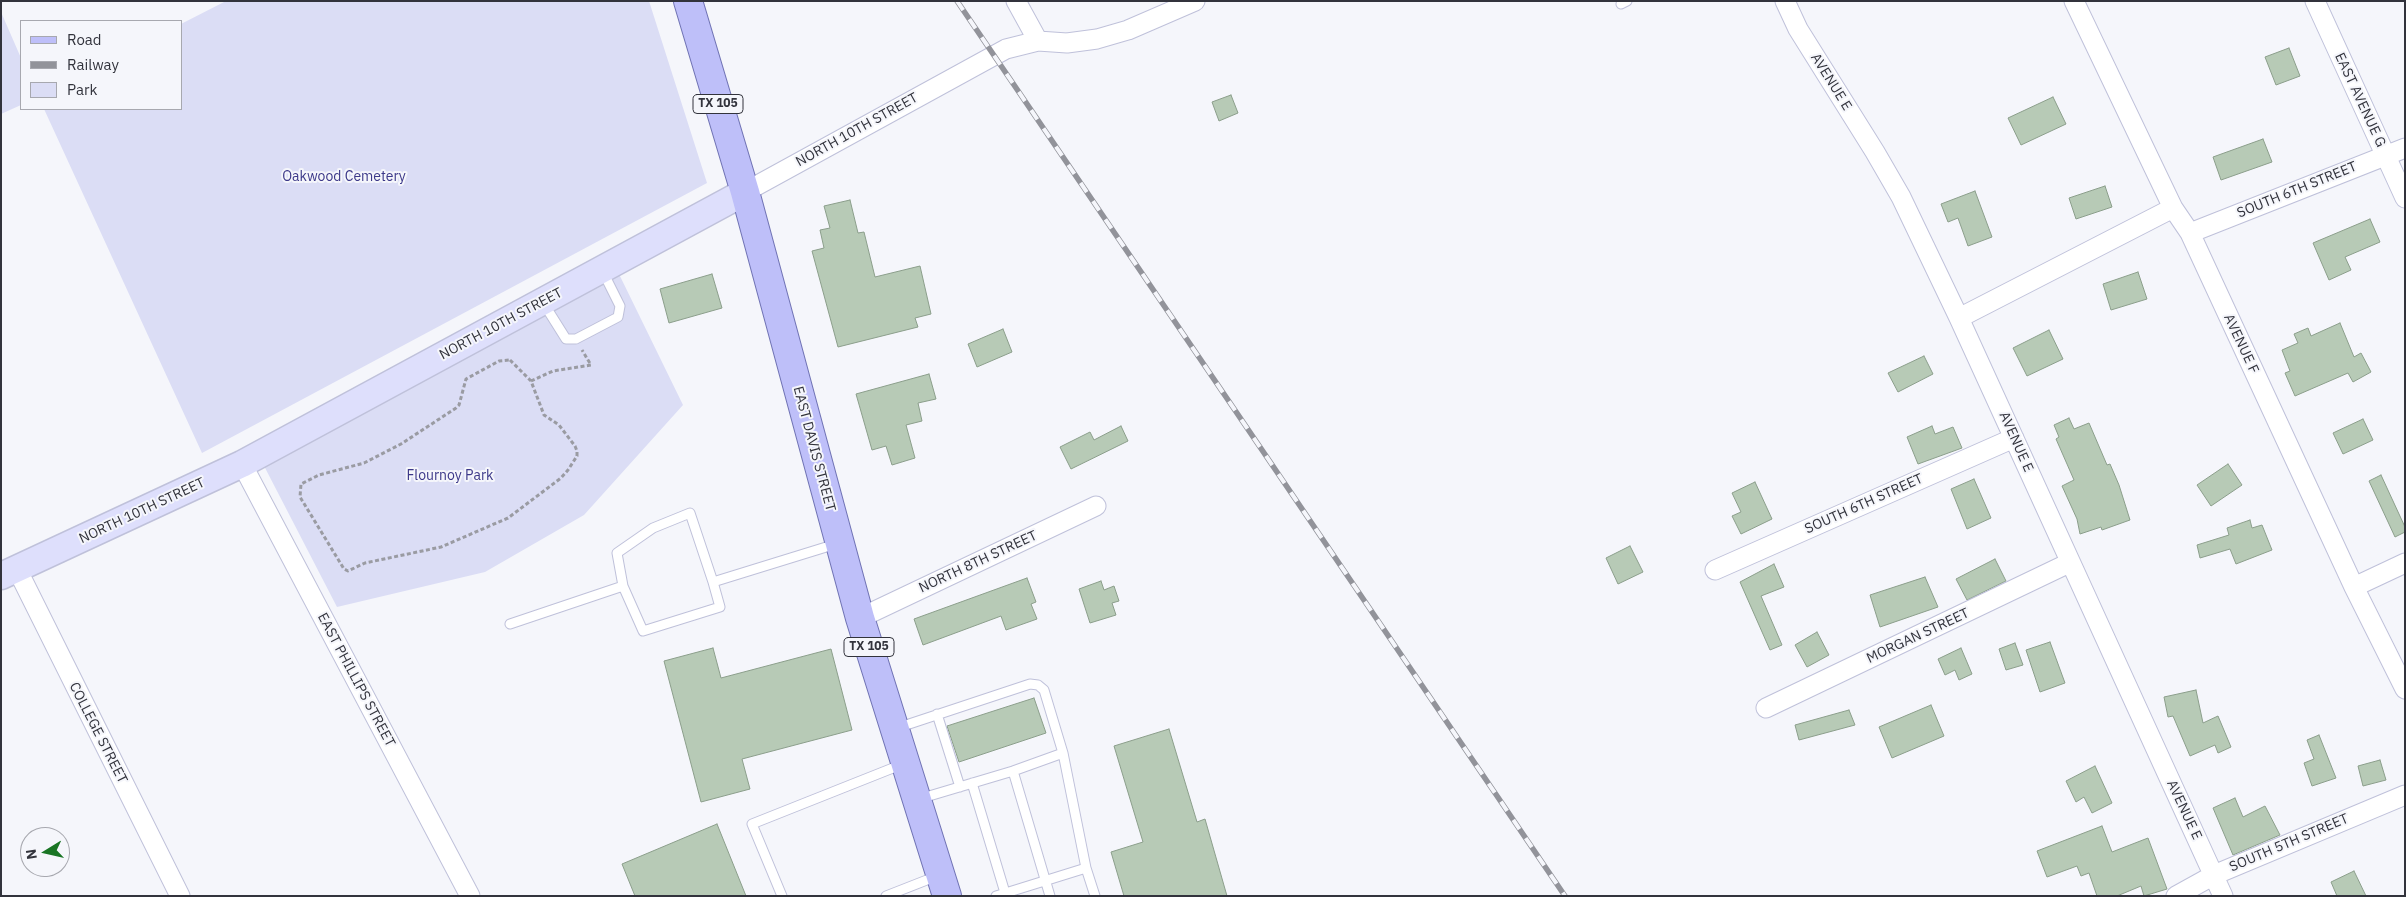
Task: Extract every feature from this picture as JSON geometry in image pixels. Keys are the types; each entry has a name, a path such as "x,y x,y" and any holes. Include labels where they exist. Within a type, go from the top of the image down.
{"main road":[{"name":"EAST DAVIS STREET","path":"688,1 745,192 860,618 943,885"}],"street":[{"path":"1016,1 1038,41 1066,43 1097,39 1128,30 1195,1"},
{"name":"AVENUE E","path":"1785,1 1798,29 1875,152 1900,196 1960,318 2223,896"},
{"name":"AVENUE F","path":"2074,1 2173,208 2190,233 2354,587 2405,689"},
{"name":"EAST AVENUE G","path":"2315,1 2405,198"},
{"name":"NORTH 10TH STREET","path":"9,573 242,464 602,270 993,55 1038,41"},
{"name":"SOUTH 6TH STREET","path":"2190,233 2405,148"},
{"path":"1960,318 2173,208"},
{"name":"SOUTH 6TH STREET","path":"1715,570 2014,438"},
{"name":"EAST PHILLIPS STREET","path":"242,464 470,896"},
{"name":"NORTH 8TH STREET","path":"860,618 1096,506"},
{"name":"MORGAN STREET","path":"1766,708 2070,563"},
{"path":"2354,587 2405,563"},
{"name":"COLLEGE STREET","path":"9,573 180,896"},
{"name":"SOUTH 5TH STREET","path":"2176,896 2214,875 2405,795"}],"lane":[{"path":"543,301 562,335 566,338 576,339 618,318 621,311 620,306 602,270"},
{"path":"690,513 713,582 720,607 643,631 623,586 617,553 653,528 690,513"},
{"path":"713,582 839,543"},
{"path":"510,624 623,586"},
{"path":"894,728 1030,684 1038,685 1044,690 1063,754 1086,868 1095,896"},
{"path":"937,714 960,787"},
{"path":"916,800 1063,754"},
{"path":"782,896 752,824 905,763"},
{"path":"1013,771 1050,896"},
{"path":"972,783 1002,895 1086,868"},
{"path":"886,896 943,885"}],"path":[{"path":"531,380 553,371 591,365 576,339"},
{"path":"499,360 510,360 531,380 541,411 559,425 578,451 577,456 561,478 508,518 441,547 366,563 348,571 340,566 329,543 300,497 301,484 319,475 364,463 401,444 456,408 459,405 466,379 499,360"}],"green space":[{"name":"Oakwood Cemetery","path":"226,1 649,1 707,183 202,453 44,110 182,110 182,23"},
{"path":"1,12 20,56 20,105 1,114"},
{"name":"Flournoy Park","path":"618,272 683,405 584,515 485,572 337,607 262,462"}],"building":[{"path":"2289,48 2300,76 2276,85 2265,57"},
{"path":"1231,95 1238,113 1219,121 1212,102"},
{"path":"2053,97 2066,124 2021,145 2008,118"},
{"path":"2263,139 2272,162 2221,180 2213,157"},
{"path":"2105,186 2112,207 2076,219 2069,198"},
{"path":"1975,191 1992,237 1968,246 1958,218 1948,222 1941,204"},
{"path":"850,200 858,233 864,232 875,277 920,266 931,314 915,318 918,327 838,347 812,251 824,248 820,230 830,228 824,206"},
{"path":"2370,219 2380,242 2345,257 2351,270 2329,280 2313,243"},
{"path":"2138,272 2147,299 2111,310 2103,284"},
{"path":"712,274 722,308 669,323 660,289"},
{"path":"2340,323 2354,357 2361,353 2371,372 2353,382 2348,373 2295,396 2285,373 2290,371 2282,350 2298,343 2294,334 2308,328 2311,336"},
{"path":"1003,329 1012,352 977,367 968,344"},
{"path":"2049,330 2063,359 2027,376 2013,348"},
{"path":"1924,356 1933,374 1898,392 1888,373"},
{"path":"929,374 936,399 918,403 922,421 906,425 915,458 892,465 886,446 872,450 856,394"},
{"path":"2069,418 2074,429 2089,423 2107,465 2110,464 2119,485 2130,520 2102,530 2101,527 2080,534 2077,519 2062,486 2074,480 2056,439 2059,437 2054,425"},
{"path":"2363,419 2373,440 2343,454 2333,433"},
{"path":"1121,426 1128,441 1071,469 1060,447 1090,432 1094,440"},
{"path":"1932,426 1935,434 1953,427 1962,448 1918,464 1907,437"},
{"path":"2228,464 2242,485 2211,506 2197,485"},
{"path":"2381,475 2405,527 2405,532 2395,537 2369,481"},
{"path":"1974,479 1991,518 1967,529 1951,489"},
{"path":"1755,482 1772,519 1741,534 1732,516 1741,512 1732,493"},
{"path":"2250,520 2252,528 2262,525 2272,550 2236,564 2230,549 2200,558 2197,545 2229,535 2227,528"},
{"path":"1630,546 1643,572 1618,584 1606,558"},
{"path":"1995,559 2006,581 1967,600 1956,579"},
{"path":"1774,564 1784,587 1761,596 1782,645 1770,650 1740,582"},
{"path":"1925,577 1938,607 1880,627 1870,595"},
{"path":"1027,578 1036,602 1031,604 1037,619 1006,630 1001,616 923,645 914,619"},
{"path":"1101,581 1104,590 1114,586 1119,601 1112,603 1116,615 1090,623 1079,589"},
{"path":"1817,632 1829,655 1807,667 1795,645"},
{"path":"2050,642 2065,683 2040,692 2026,650"},
{"path":"2015,643 2023,665 2006,670 1999,649"},
{"path":"713,648 721,678 831,649 852,730 742,759 750,789 701,802 664,661"},
{"path":"1961,648 1972,674 1959,680 1955,670 1945,675 1938,659"},
{"path":"2196,690 2203,723 2218,716 2231,747 2218,753 2215,745 2190,756 2173,716 2168,717 2164,697"},
{"path":"1034,698 1046,733 959,762 947,726"},
{"path":"1931,705 1944,736 1892,758 1879,727"},
{"path":"1849,710 1855,725 1799,740 1795,725"},
{"path":"1169,729 1197,822 1205,819 1227,896 1124,896 1111,852 1143,842 1114,746"},
{"path":"2319,735 2336,778 2312,786 2304,763 2314,759 2307,740"},
{"path":"2380,760 2386,780 2363,786 2358,766"},
{"path":"2095,766 2112,803 2092,813 2084,797 2076,802 2066,781"},
{"path":"2235,798 2243,817 2265,806 2280,835 2233,855 2213,808"},
{"path":"717,824 746,896 635,896 622,864"},
{"path":"2102,826 2112,852 2148,838 2167,889 2144,896 2141,886 2117,896 2097,896 2089,873 2081,876 2077,866 2047,877 2037,851"},
{"path":"2354,871 2366,896 2337,896 2331,882"}],"railway":[{"path":"957,1 1565,896"}]}
